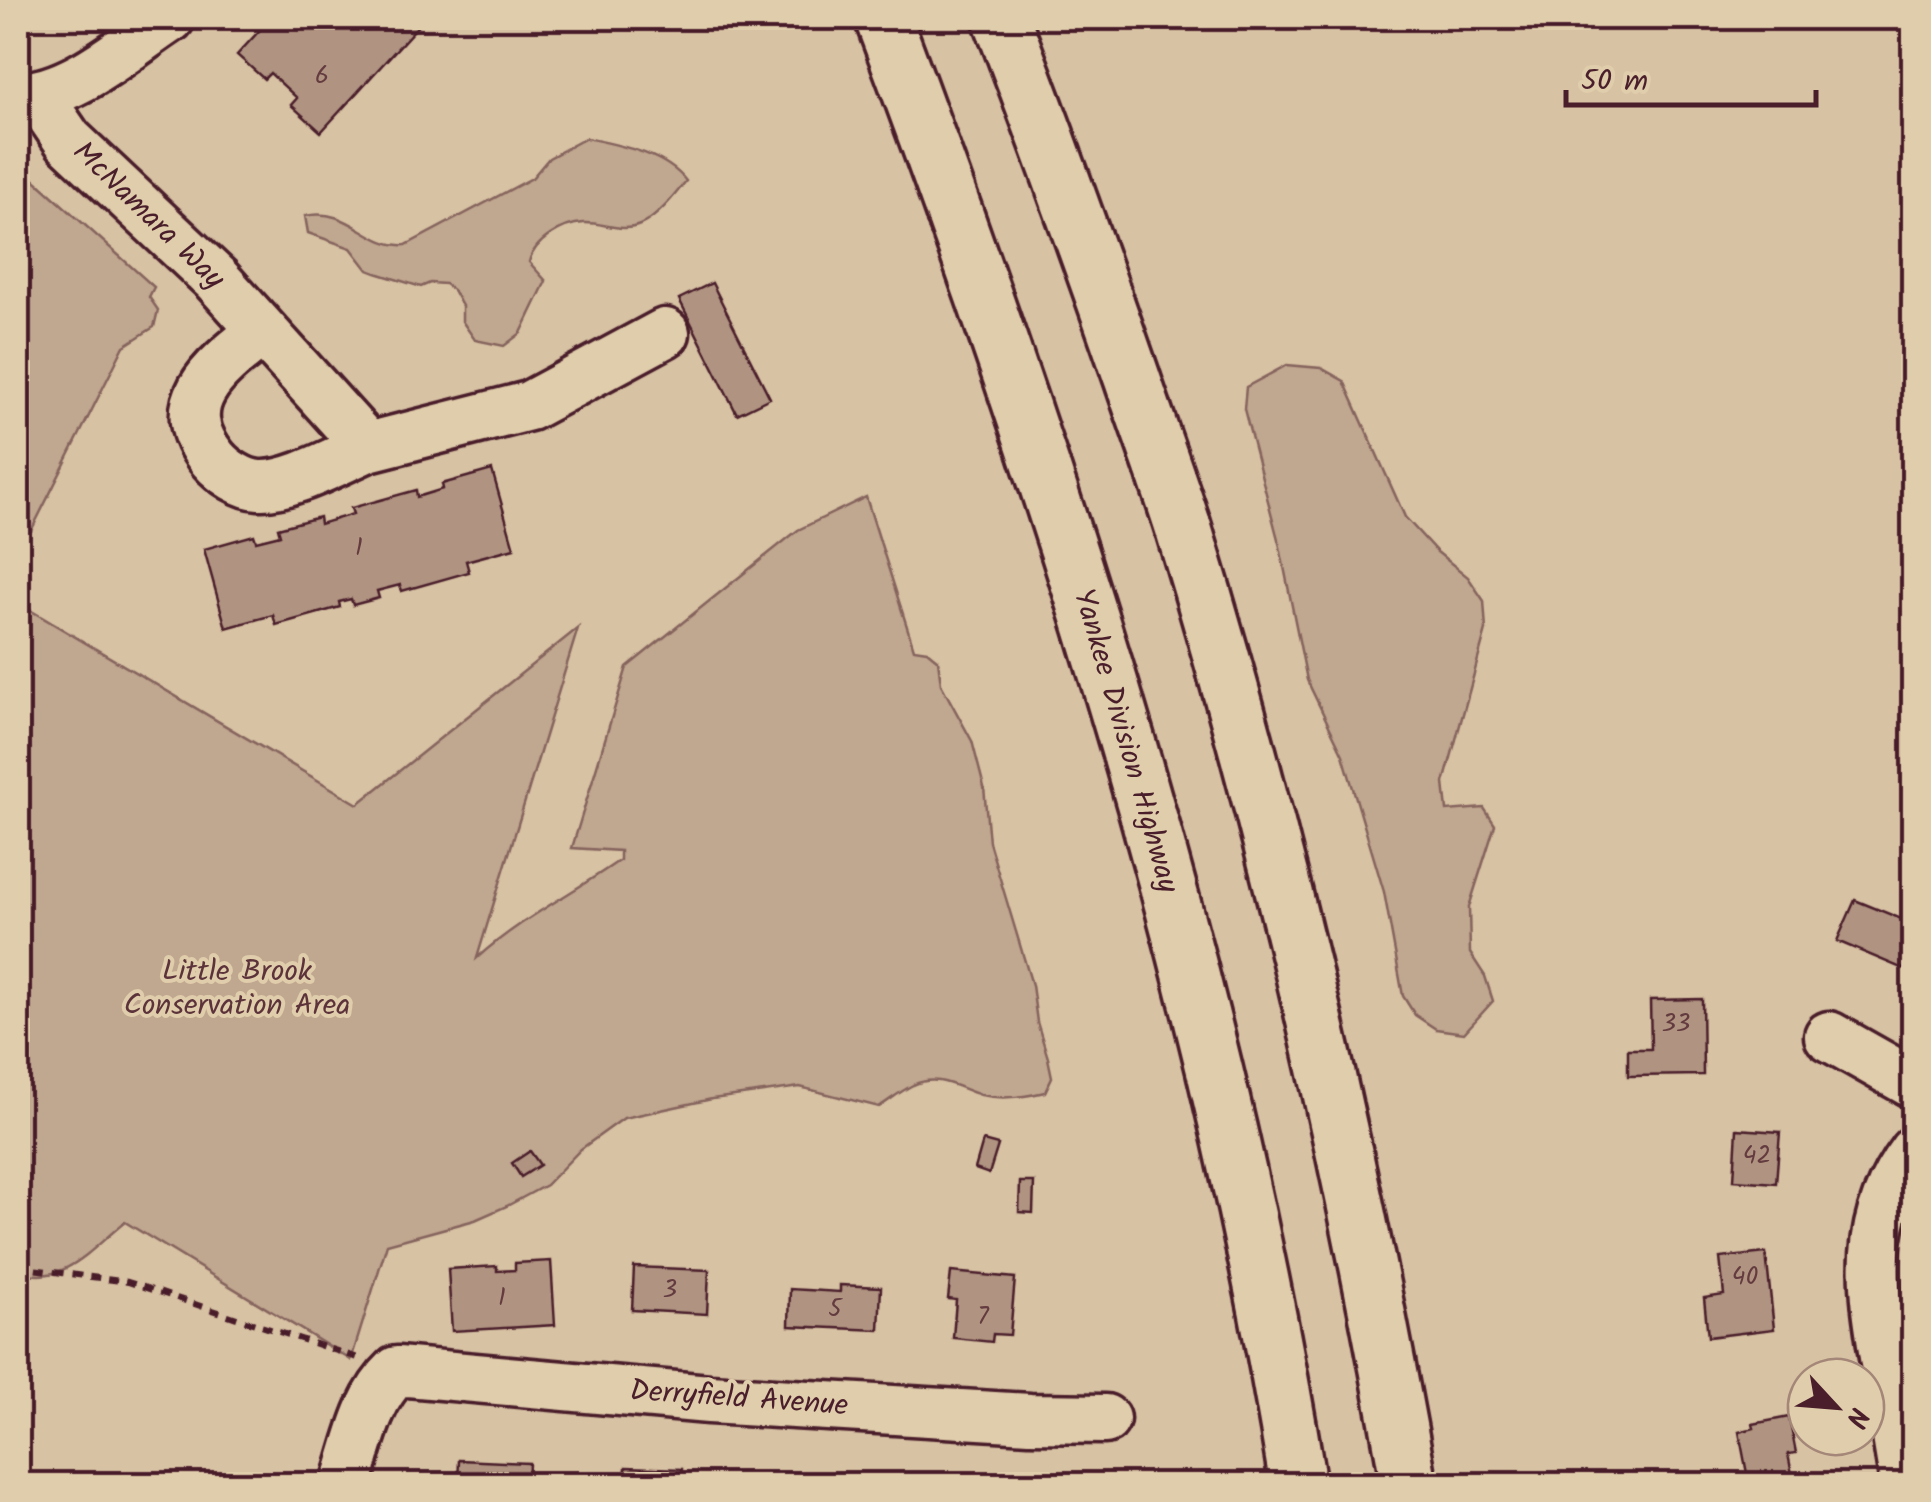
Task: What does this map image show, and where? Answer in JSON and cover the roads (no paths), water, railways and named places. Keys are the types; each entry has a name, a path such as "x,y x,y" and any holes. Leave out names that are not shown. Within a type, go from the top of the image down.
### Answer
{"highway":[{"path":"860,18 926,132"},
{"name":"Yankee Division Highway","path":"883,18 988,300 1065,532 1125,736 1183,949 1244,1206 1298,1484"},
{"path":"1004,24 1183,527 1236,712 1308,995 1354,1198 1410,1484"}],"street":[{"path":"28,96 67,84 170,18"},
{"name":"McNamara Way","path":"28,96 68,140 216,278 368,447"},
{"path":"264,332 213,371 198,396 195,425 202,446 218,465 236,478 256,485 278,484 368,447 529,406 665,333"},
{"path":"1829,1036 1914,1084"},
{"path":"1904,1484 1875,1302 1873,1260 1886,1199 1914,1151"},
{"name":"Derryfield Avenue","path":"346,1484 388,1380 1030,1418 1106,1419"}],"park label":[{"name":"Little Brook Conservation Area","path":"237,989"}]}
